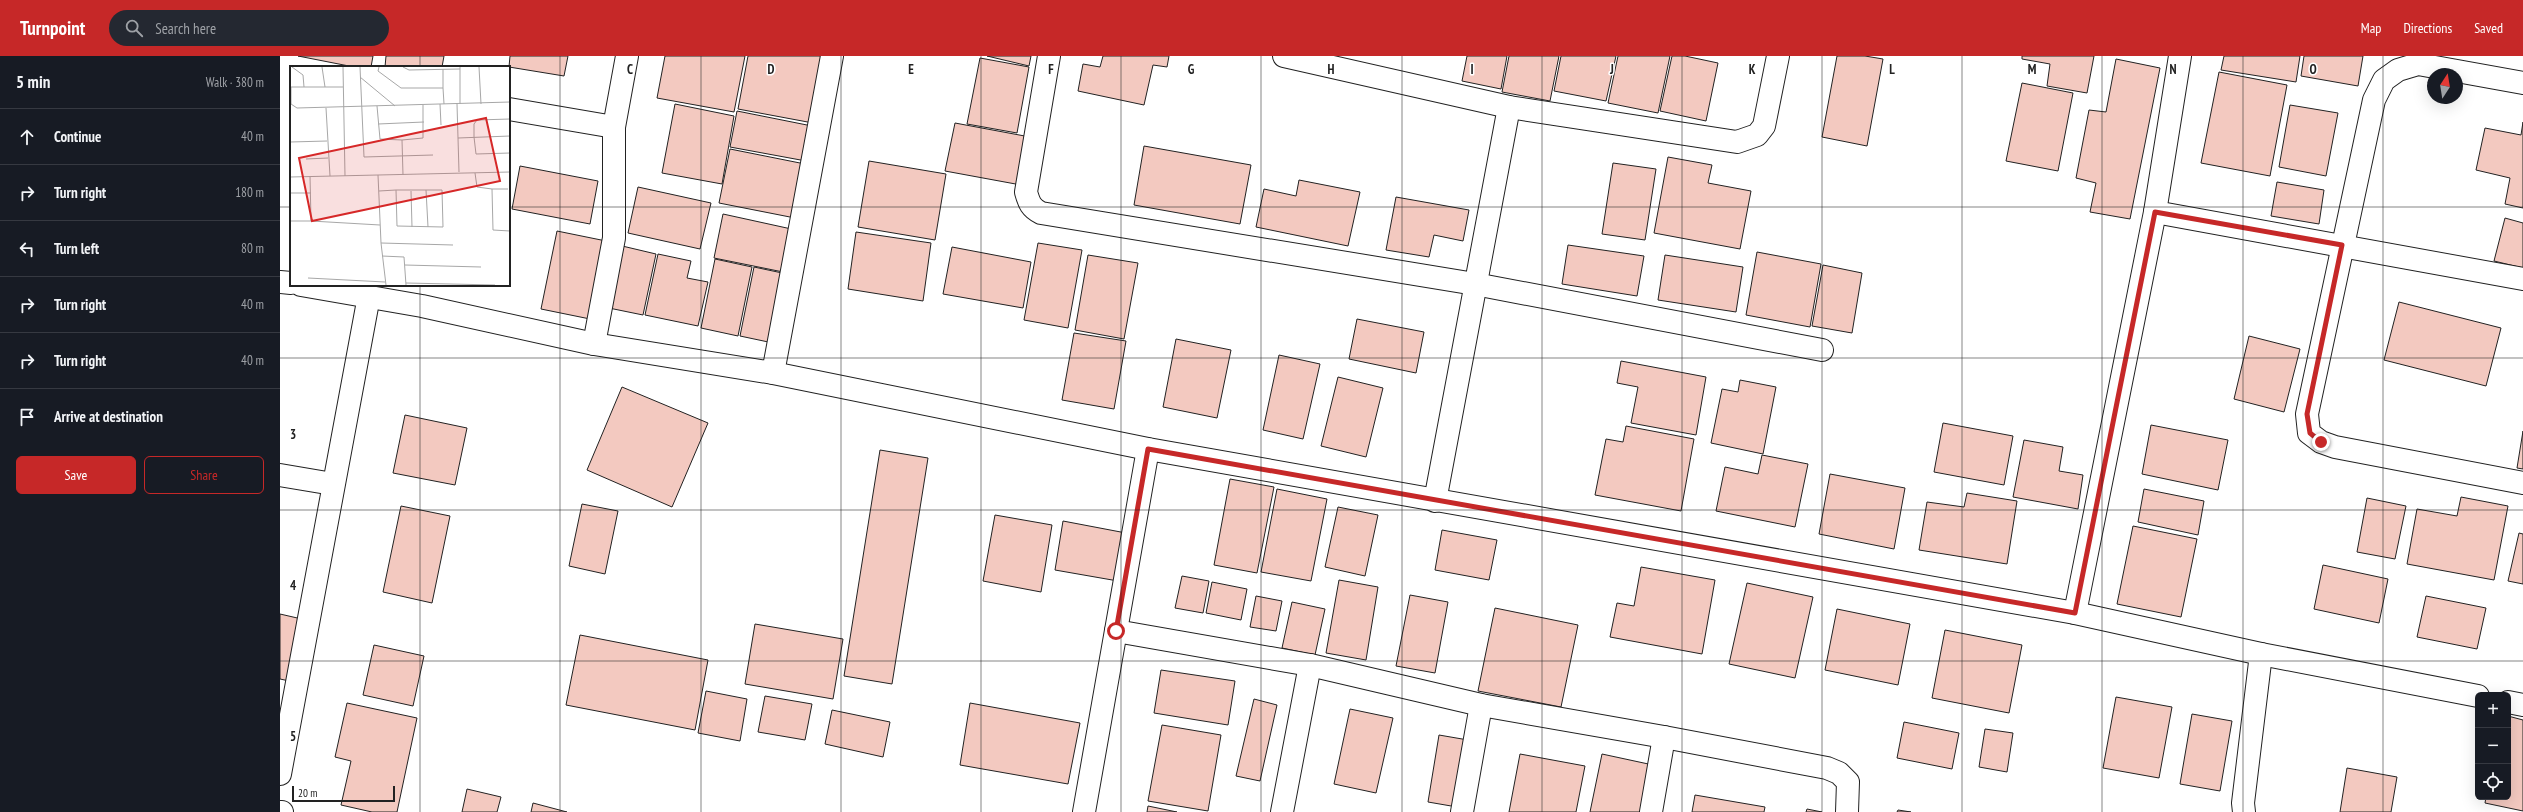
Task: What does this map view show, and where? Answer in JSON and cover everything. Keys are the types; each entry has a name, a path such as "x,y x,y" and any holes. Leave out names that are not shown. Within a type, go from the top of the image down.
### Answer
{"street":[{"path":"594,344 614,238 614,127 626,56"},
{"path":"773,373 832,56"},
{"path":"1049,56 1027,175 1026,192 1029,203 1034,209 1041,213 1475,284 1822,350"},
{"path":"1284,56 1509,107 1737,142 1748,140 1757,135 1764,126 1778,56"},
{"path":"2075,613 2155,212 2180,56"},
{"path":"2523,83 2418,64 2398,70 2384,80 2374,100 2307,414 2310,433 2321,442 2335,448 2523,483"},
{"path":"1435,501 1509,107"},
{"path":"510,109 614,127"},
{"path":"2155,212 2342,245 2523,280"},
{"path":"280,282 290,284"},
{"path":"307,286 369,296 594,344 773,373 1148,449 1435,501 2075,613 2261,654 2475,695"},
{"path":"280,774 369,296"},
{"path":"1084,812 1148,449"},
{"path":"280,475 333,484"},
{"path":"1116,631 1310,666 1481,705 1664,736 1827,768 1840,773 1848,782 1847,812"},
{"path":"2244,812 2243,802 2261,654"},
{"path":"1282,812 1310,666"},
{"path":"2511,703 2523,705"},
{"path":"1462,812 1481,705"},
{"path":"1651,812 1664,736"}],"building":[{"path":"298,56 373,56 371,66 349,66"},
{"path":"386,56 444,56 442,66 385,66"},
{"path":"510,56 568,56 564,76 509,66"},
{"path":"665,56 745,56 734,112 657,98"},
{"path":"748,56 826,56 813,123 738,109"},
{"path":"987,56 1031,56 1029,66"},
{"path":"1103,56 1169,56 1167,67 1153,65 1144,105 1078,91 1083,64 1100,67"},
{"path":"1467,56 1507,56 1501,89 1462,81"},
{"path":"1509,56 1559,56 1550,101 1502,92"},
{"path":"1561,56 1616,56 1606,101 1554,91"},
{"path":"1618,56 1670,56 1658,113 1608,103"},
{"path":"1672,56 1685,56 1718,63 1706,121 1660,111"},
{"path":"1837,56 1865,56 1883,59 1867,146 1822,137"},
{"path":"2022,56 2094,56 2087,93 2047,86 2050,64 2022,59"},
{"path":"2224,56 2300,56 2296,82 2221,70"},
{"path":"2304,56 2363,56 2358,86 2301,76"},
{"path":"980,58 1029,67 1017,133 967,124"},
{"path":"2116,59 2160,68 2130,219 2090,212 2096,183 2076,178 2089,110 2106,112"},
{"path":"2219,72 2287,85 2270,176 2201,163"},
{"path":"2022,83 2073,93 2058,171 2006,161"},
{"path":"675,104 734,116 722,184 662,173"},
{"path":"2290,105 2338,113 2326,176 2279,167"},
{"path":"737,111 812,126 806,161 730,147"},
{"path":"2523,122 2523,208 2505,204 2510,178 2476,170 2485,128 2521,135"},
{"path":"955,123 1030,137 1021,185 945,171"},
{"path":"1144,146 1251,165 1240,224 1134,205"},
{"path":"730,149 805,164 795,218 719,203"},
{"path":"1668,157 1712,165 1708,183 1751,191 1740,249 1654,233"},
{"path":"869,161 946,174 935,240 858,227"},
{"path":"1613,163 1656,169 1645,240 1602,234"},
{"path":"520,166 598,181 590,224 512,209"},
{"path":"1299,180 1360,192 1348,246 1256,227 1264,189 1296,196"},
{"path":"2277,182 2324,190 2319,224 2271,216"},
{"path":"638,187 711,203 700,249 628,233"},
{"path":"1396,197 1469,210 1463,241 1434,235 1429,257 1386,250"},
{"path":"723,214 796,230 788,273 714,258"},
{"path":"2505,218 2523,223 2523,268 2494,261"},
{"path":"557,231 611,242 595,320 541,309"},
{"path":"856,232 931,243 923,301 848,289"},
{"path":"1038,243 1082,250 1068,328 1024,320"},
{"path":"618,245 656,254 643,315 604,307"},
{"path":"1568,245 1644,256 1637,296 1562,284"},
{"path":"952,247 1031,262 1023,308 943,294"},
{"path":"1757,252 1821,264 1810,327 1746,315"},
{"path":"658,254 691,261 687,278 708,282 698,326 645,315"},
{"path":"1088,255 1138,263 1124,339 1075,330"},
{"path":"1665,255 1743,267 1736,312 1658,300"},
{"path":"715,259 752,267 738,336 701,328"},
{"path":"1823,265 1862,273 1852,333 1812,326"},
{"path":"754,267 787,274 773,343 740,336"},
{"path":"2399,302 2501,328 2486,386 2384,360"},
{"path":"1357,319 1424,332 1416,373 1349,359"},
{"path":"1074,333 1126,341 1114,409 1062,400"},
{"path":"2249,336 2300,349 2284,412 2234,399"},
{"path":"1176,339 1231,350 1217,418 1163,407"},
{"path":"1279,355 1320,364 1303,439 1263,430"},
{"path":"1621,361 1706,377 1696,435 1631,423 1638,387 1617,383"},
{"path":"1338,377 1383,388 1366,457 1321,446"},
{"path":"1740,380 1776,387 1763,454 1711,443 1722,389 1738,392"},
{"path":"622,387 708,423 672,507 587,470"},
{"path":"405,415 467,428 455,485 393,473"},
{"path":"1943,423 2013,436 2004,485 1934,472"},
{"path":"2151,425 2228,440 2218,490 2142,474"},
{"path":"1626,426 1694,439 1681,511 1595,495 1606,439 1623,442"},
{"path":"2523,431 2523,469 2517,468"},
{"path":"2024,440 2063,447 2059,471 2083,475 2078,509 2013,497"},
{"path":"880,450 928,458 892,684 844,676"},
{"path":"1762,455 1808,464 1795,527 1716,511 1725,467 1758,474"},
{"path":"1830,474 1905,488 1894,549 1819,534"},
{"path":"1230,479 1274,487 1257,573 1214,565"},
{"path":"1277,489 1327,499 1311,581 1261,572"},
{"path":"2144,489 2204,501 2198,535 2138,522"},
{"path":"1967,493 2017,501 2007,564 1919,550 1927,502 1964,507"},
{"path":"2461,497 2508,506 2494,580 2407,564 2417,509 2457,516"},
{"path":"2367,498 2406,506 2395,559 2357,552"},
{"path":"582,504 618,511 605,574 569,566"},
{"path":"401,506 450,516 432,603 383,592"},
{"path":"1338,507 1378,515 1365,576 1325,567"},
{"path":"995,515 1052,525 1041,592 983,581"},
{"path":"1063,521 1126,533 1118,581 1055,570"},
{"path":"2133,526 2197,539 2181,617 2117,604"},
{"path":"1442,530 1497,540 1489,580 1435,570"},
{"path":"2519,533 2523,534 2523,584 2508,581"},
{"path":"2323,565 2388,579 2379,623 2314,609"},
{"path":"1641,567 1715,580 1702,654 1610,637 1617,603 1634,606"},
{"path":"1182,576 1209,581 1203,613 1175,608"},
{"path":"1339,580 1378,587 1366,660 1326,653"},
{"path":"1212,582 1247,589 1241,620 1206,613"},
{"path":"1747,583 1813,597 1795,678 1729,664"},
{"path":"1410,595 1448,602 1435,673 1396,666"},
{"path":"1256,596 1282,601 1276,631 1250,627"},
{"path":"2426,596 2486,608 2477,649 2417,637"},
{"path":"1292,602 1325,609 1315,655 1282,648"},
{"path":"1495,608 1578,625 1561,707 1478,691"},
{"path":"1837,609 1910,624 1898,685 1825,670"},
{"path":"280,614 306,620 294,682 280,679"},
{"path":"755,624 843,639 833,699 745,684"},
{"path":"1945,630 2022,645 2009,713 1932,698"},
{"path":"580,635 708,660 695,730 566,705"},
{"path":"374,645 424,656 413,706 363,695"},
{"path":"1161,670 1235,681 1228,725 1154,713"},
{"path":"706,691 747,699 740,741 698,733"},
{"path":"765,696 812,704 805,740 758,732"},
{"path":"2116,697 2172,707 2159,778 2103,768"},
{"path":"1254,699 1277,705 1260,781 1236,776"},
{"path":"347,703 417,718 397,812 372,812 341,805 351,761 335,757"},
{"path":"970,703 1080,723 1068,784 960,765"},
{"path":"1350,709 1393,718 1376,793 1334,784"},
{"path":"832,710 890,722 883,757 825,744"},
{"path":"2192,714 2232,721 2220,791 2180,784"},
{"path":"2511,717 2523,720 2523,811 2485,803 2486,800 2511,800"},
{"path":"1904,722 1959,733 1952,769 1897,758"},
{"path":"1162,725 1221,735 1208,811 1148,801"},
{"path":"1985,729 2013,733 2007,772 1979,767"},
{"path":"1439,735 1468,740 1457,807 1428,802"},
{"path":"1520,754 1585,766 1576,812 1509,812"},
{"path":"1602,754 1653,765 1643,812 1590,812"},
{"path":"2347,768 2397,777 2391,812 2340,812"},
{"path":"467,789 501,797 497,812 462,812"},
{"path":"1695,795 1765,807 1764,812 1692,812"},
{"path":"533,803 567,812 531,812"},
{"path":"1148,806 1177,812 1147,812"},
{"path":"1807,809 1822,812 1806,812"},
{"path":"1898,810 1911,812 1897,812"}],"route":[{"path":"1116,631 1148,449 1435,501 2075,613 2155,212 2342,245 2307,414 2310,433 2321,442"}]}
